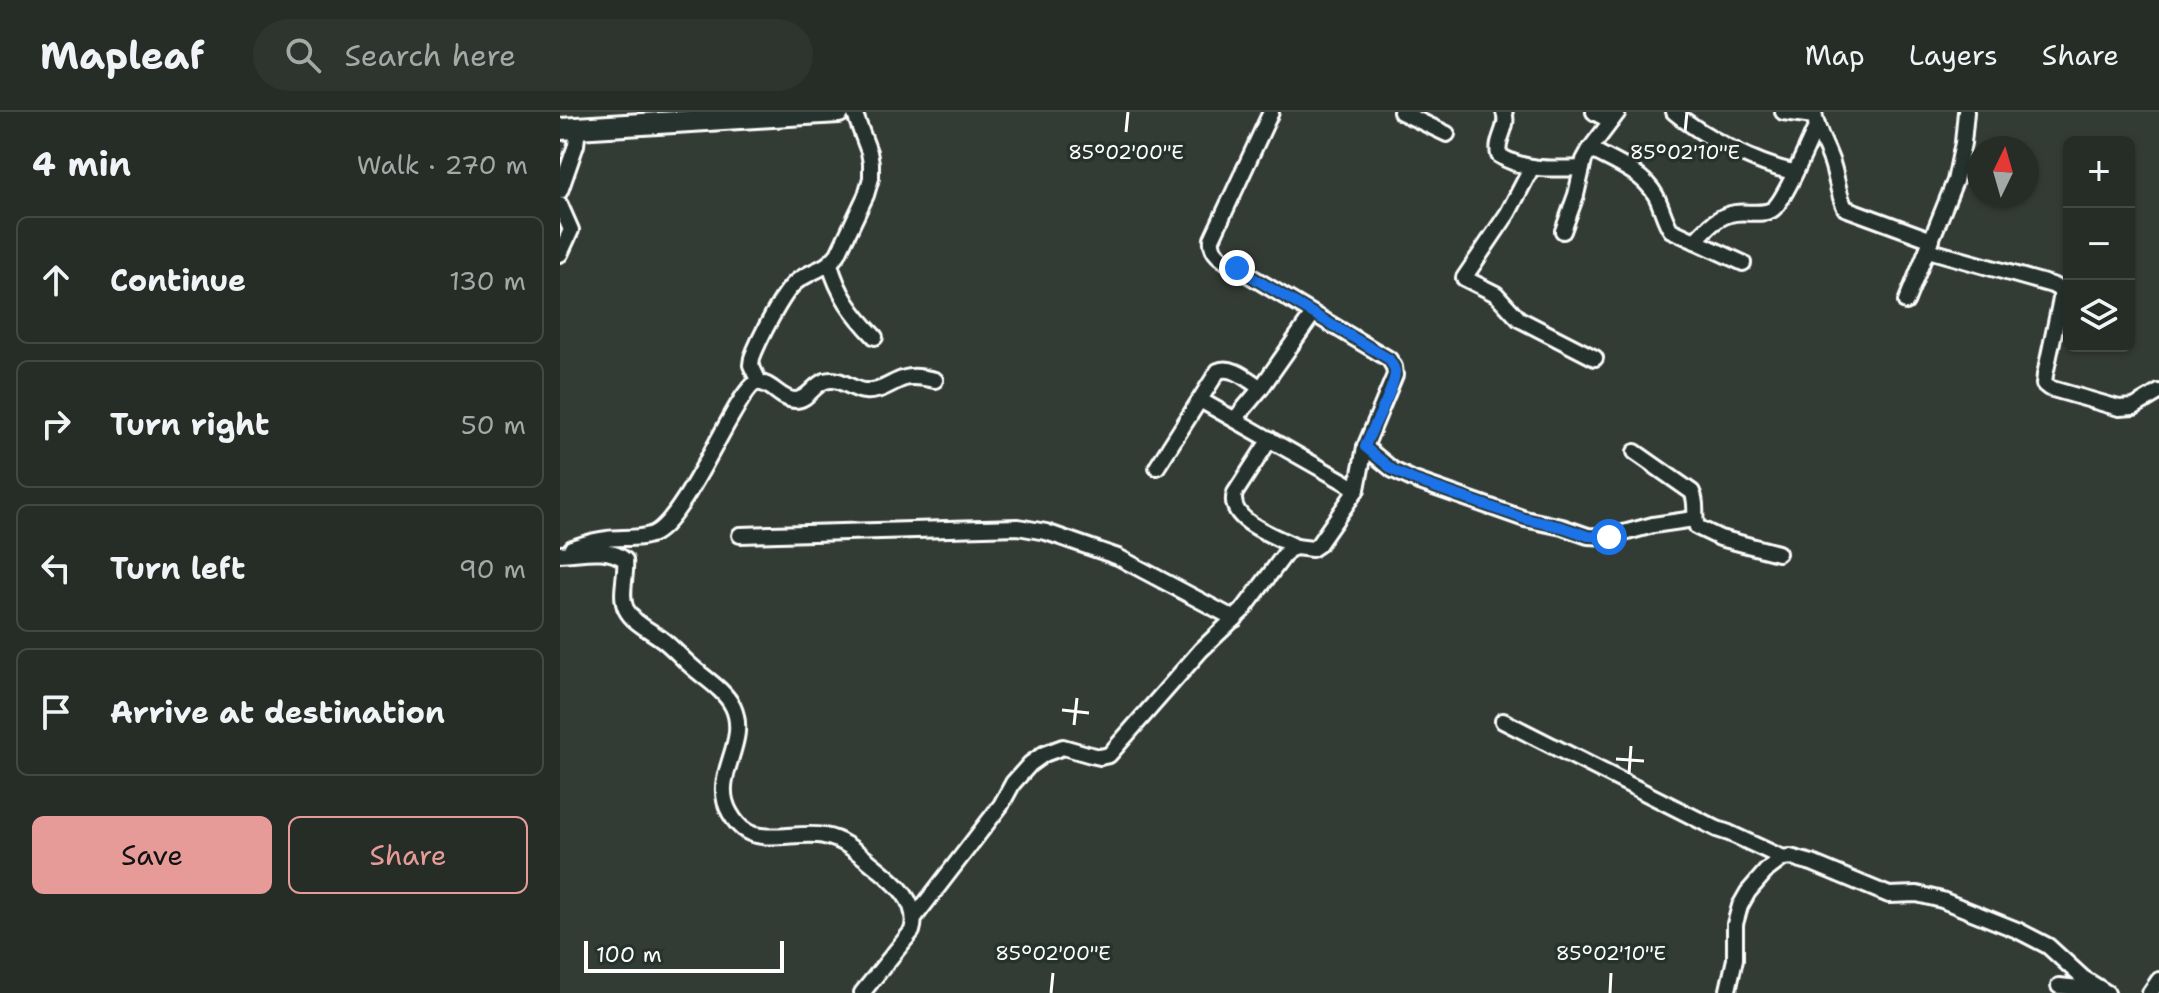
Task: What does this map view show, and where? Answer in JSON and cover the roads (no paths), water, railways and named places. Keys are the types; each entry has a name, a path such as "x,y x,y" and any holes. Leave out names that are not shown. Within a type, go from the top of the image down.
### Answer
{"street":[{"path":"560,191 576,145 569,129 839,112"},
{"path":"759,382 751,365 752,358 783,297 800,279 830,264 838,254 866,195 871,163 854,112"},
{"path":"1270,439 1235,493 1232,501 1234,508 1243,520 1296,547 1312,549 1357,489 1365,447 1395,375 1389,359 1237,268 1215,253 1211,246 1271,112"},
{"path":"1401,112 1447,134"},
{"path":"1504,112 1507,122 1498,143 1499,155 1504,159 1532,167 1582,168"},
{"path":"1563,231 1590,149 1615,116 1594,112"},
{"path":"1674,112 1697,129 1757,161 1795,172"},
{"path":"1783,112 1815,118"},
{"path":"1906,302 1959,169 1966,112"},
{"path":"1695,241 1723,216 1773,209 1795,172 1815,118"},
{"path":"1815,118 1845,208 1930,245 2061,290 2045,375 2044,384 2049,388 2128,409 2159,392"},
{"path":"1590,149 1635,174 1655,194 1671,230 1743,263"},
{"path":"1532,167 1508,213 1464,278 1496,294 1519,319 1595,358"},
{"path":"560,205 571,230 560,254"},
{"path":"830,264 845,302 875,337"},
{"path":"1235,419 1313,314"},
{"path":"1157,467 1218,371 1224,368 1233,370 1261,388"},
{"path":"560,553 596,540 646,536 658,531 696,481 740,400 752,385 759,382 766,384 783,397 798,401 827,380 836,380 867,392 877,391 908,377 935,380"},
{"path":"1200,400 1357,489"},
{"path":"1365,447 1393,470 1414,480 1525,519 1588,536 1609,537 1653,525 1694,519"},
{"path":"1635,452 1692,492 1696,499 1694,519 1697,527 1704,532 1778,553"},
{"path":"740,535 1018,527 1046,532 1118,557 1235,619"},
{"path":"914,918 1030,764 1044,754 1063,747 1091,755 1109,755 1201,650 1235,619 1288,550 1296,547"},
{"path":"560,553 608,552 625,560 623,600 633,619 663,640 725,694 732,706 738,731 737,744 725,775 724,798 733,820 742,829 751,834 826,836 841,841 893,880 908,899 914,918 912,931 862,993"},
{"path":"1503,721 1717,829 1783,858"},
{"path":"1728,990 1735,959 1736,916 1748,892 1767,870 1783,858 1790,857 1889,895 1910,894 1942,900 2017,930 2048,946 2083,978 2105,992"},
{"path":"2150,993 2159,980"},
{"path":"2059,986 2105,992"}]}
